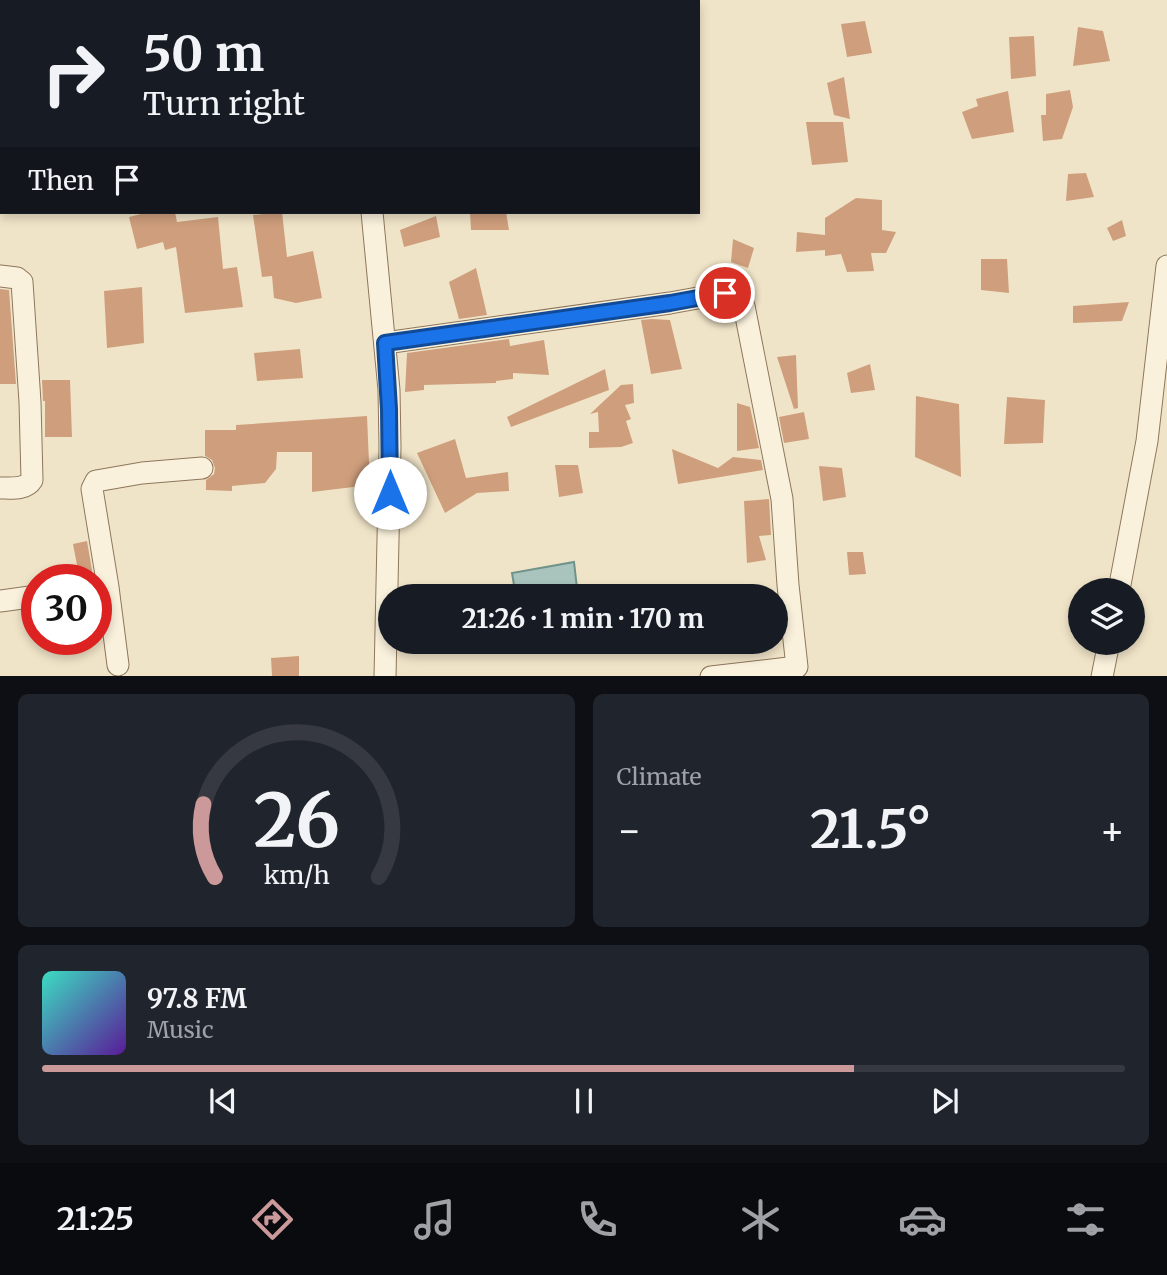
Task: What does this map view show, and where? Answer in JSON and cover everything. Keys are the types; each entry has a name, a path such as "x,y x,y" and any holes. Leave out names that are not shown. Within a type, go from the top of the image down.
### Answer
{"street":[{"path":"372,214 385,343 390,447 385,676"},
{"path":"1121,578 1147,441 1167,266"},
{"path":"0,276 18,278 22,282 32,480 29,485 23,487 0,488"},
{"path":"385,343 725,293 737,297 744,306 782,499 798,672 728,676"},
{"path":"100,564 92,489 96,481 142,473 202,468"},
{"path":"0,601 21,599"},
{"path":"112,636 118,665"},
{"path":"1102,676 1106,655"}],"water":[{"path":"574,562 577,584 514,584 512,573"}],"building":[{"path":"865,21 872,53 847,57 841,24"},
{"path":"1078,27 1103,31 1110,61 1073,66"},
{"path":"1034,36 1036,76 1011,79 1009,37"},
{"path":"844,77 850,119 834,115 827,83"},
{"path":"1070,90 1073,107 1062,139 1043,141 1041,115 1046,115 1046,94"},
{"path":"1008,91 1014,132 972,139 962,112 978,106 976,99"},
{"path":"806,122 843,122 848,162 812,165"},
{"path":"1086,173 1094,197 1066,201 1068,174"},
{"path":"856,198 882,200 882,230 896,232 886,253 871,253 874,271 847,272 841,254 825,256 825,250 796,252 797,232 825,235 825,218"},
{"path":"141,214 175,214 177,222 218,217 223,269 237,267 243,307 185,313 176,247 165,250 163,242 137,249 129,217"},
{"path":"282,214 287,257 313,251 322,298 296,303 274,298 272,276 262,277 253,215"},
{"path":"470,214 506,214 509,230 471,230"},
{"path":"436,216 440,237 404,247 400,230"},
{"path":"1122,220 1126,236 1113,241 1107,228"},
{"path":"733,239 754,248 748,268 731,262"},
{"path":"981,259 1007,259 1009,293 981,290"},
{"path":"476,268 487,315 459,319 449,282"},
{"path":"142,287 144,343 107,348 104,291"},
{"path":"0,289 9,290 16,384 0,384"},
{"path":"1129,302 1122,321 1073,323 1073,306"},
{"path":"641,320 670,320 682,369 651,374"},
{"path":"509,339 510,346 544,340 549,375 513,373 513,379 496,383 424,385 424,390 405,392 407,353"},
{"path":"300,349 303,378 257,381 254,353"},
{"path":"796,355 798,408 794,409 777,357"},
{"path":"870,364 875,390 851,393 847,373"},
{"path":"605,369 609,390 511,427 507,417"},
{"path":"42,380 70,380 72,437 45,437"},
{"path":"633,384 634,403 625,405 631,419 626,421 633,443 621,447 589,448 589,432 599,432 598,412 590,414 621,385"},
{"path":"916,396 959,404 961,477 915,457"},
{"path":"1007,397 1045,400 1043,443 1004,444"},
{"path":"737,403 750,407 759,448 737,451"},
{"path":"804,412 809,439 784,443 779,417"},
{"path":"367,416 370,485 312,492 312,452 277,452 276,469 265,483 232,486 232,491 206,490 206,480 214,474 215,468 212,460 205,456 205,430 236,430 236,425"},
{"path":"455,439 466,478 508,472 509,491 477,493 445,513 417,453"},
{"path":"672,449 718,468 733,457 761,460 763,470 678,484"},
{"path":"555,465 578,465 583,493 559,497"},
{"path":"819,466 842,468 846,497 823,501"},
{"path":"769,499 771,535 759,536 766,560 747,563 744,501"},
{"path":"87,541 91,564 77,564 73,544"},
{"path":"847,552 863,552 866,574 849,575"},
{"path":"299,656 299,676 272,676 271,658"}],"route":[{"path":"390,493 385,343 725,293"}]}
